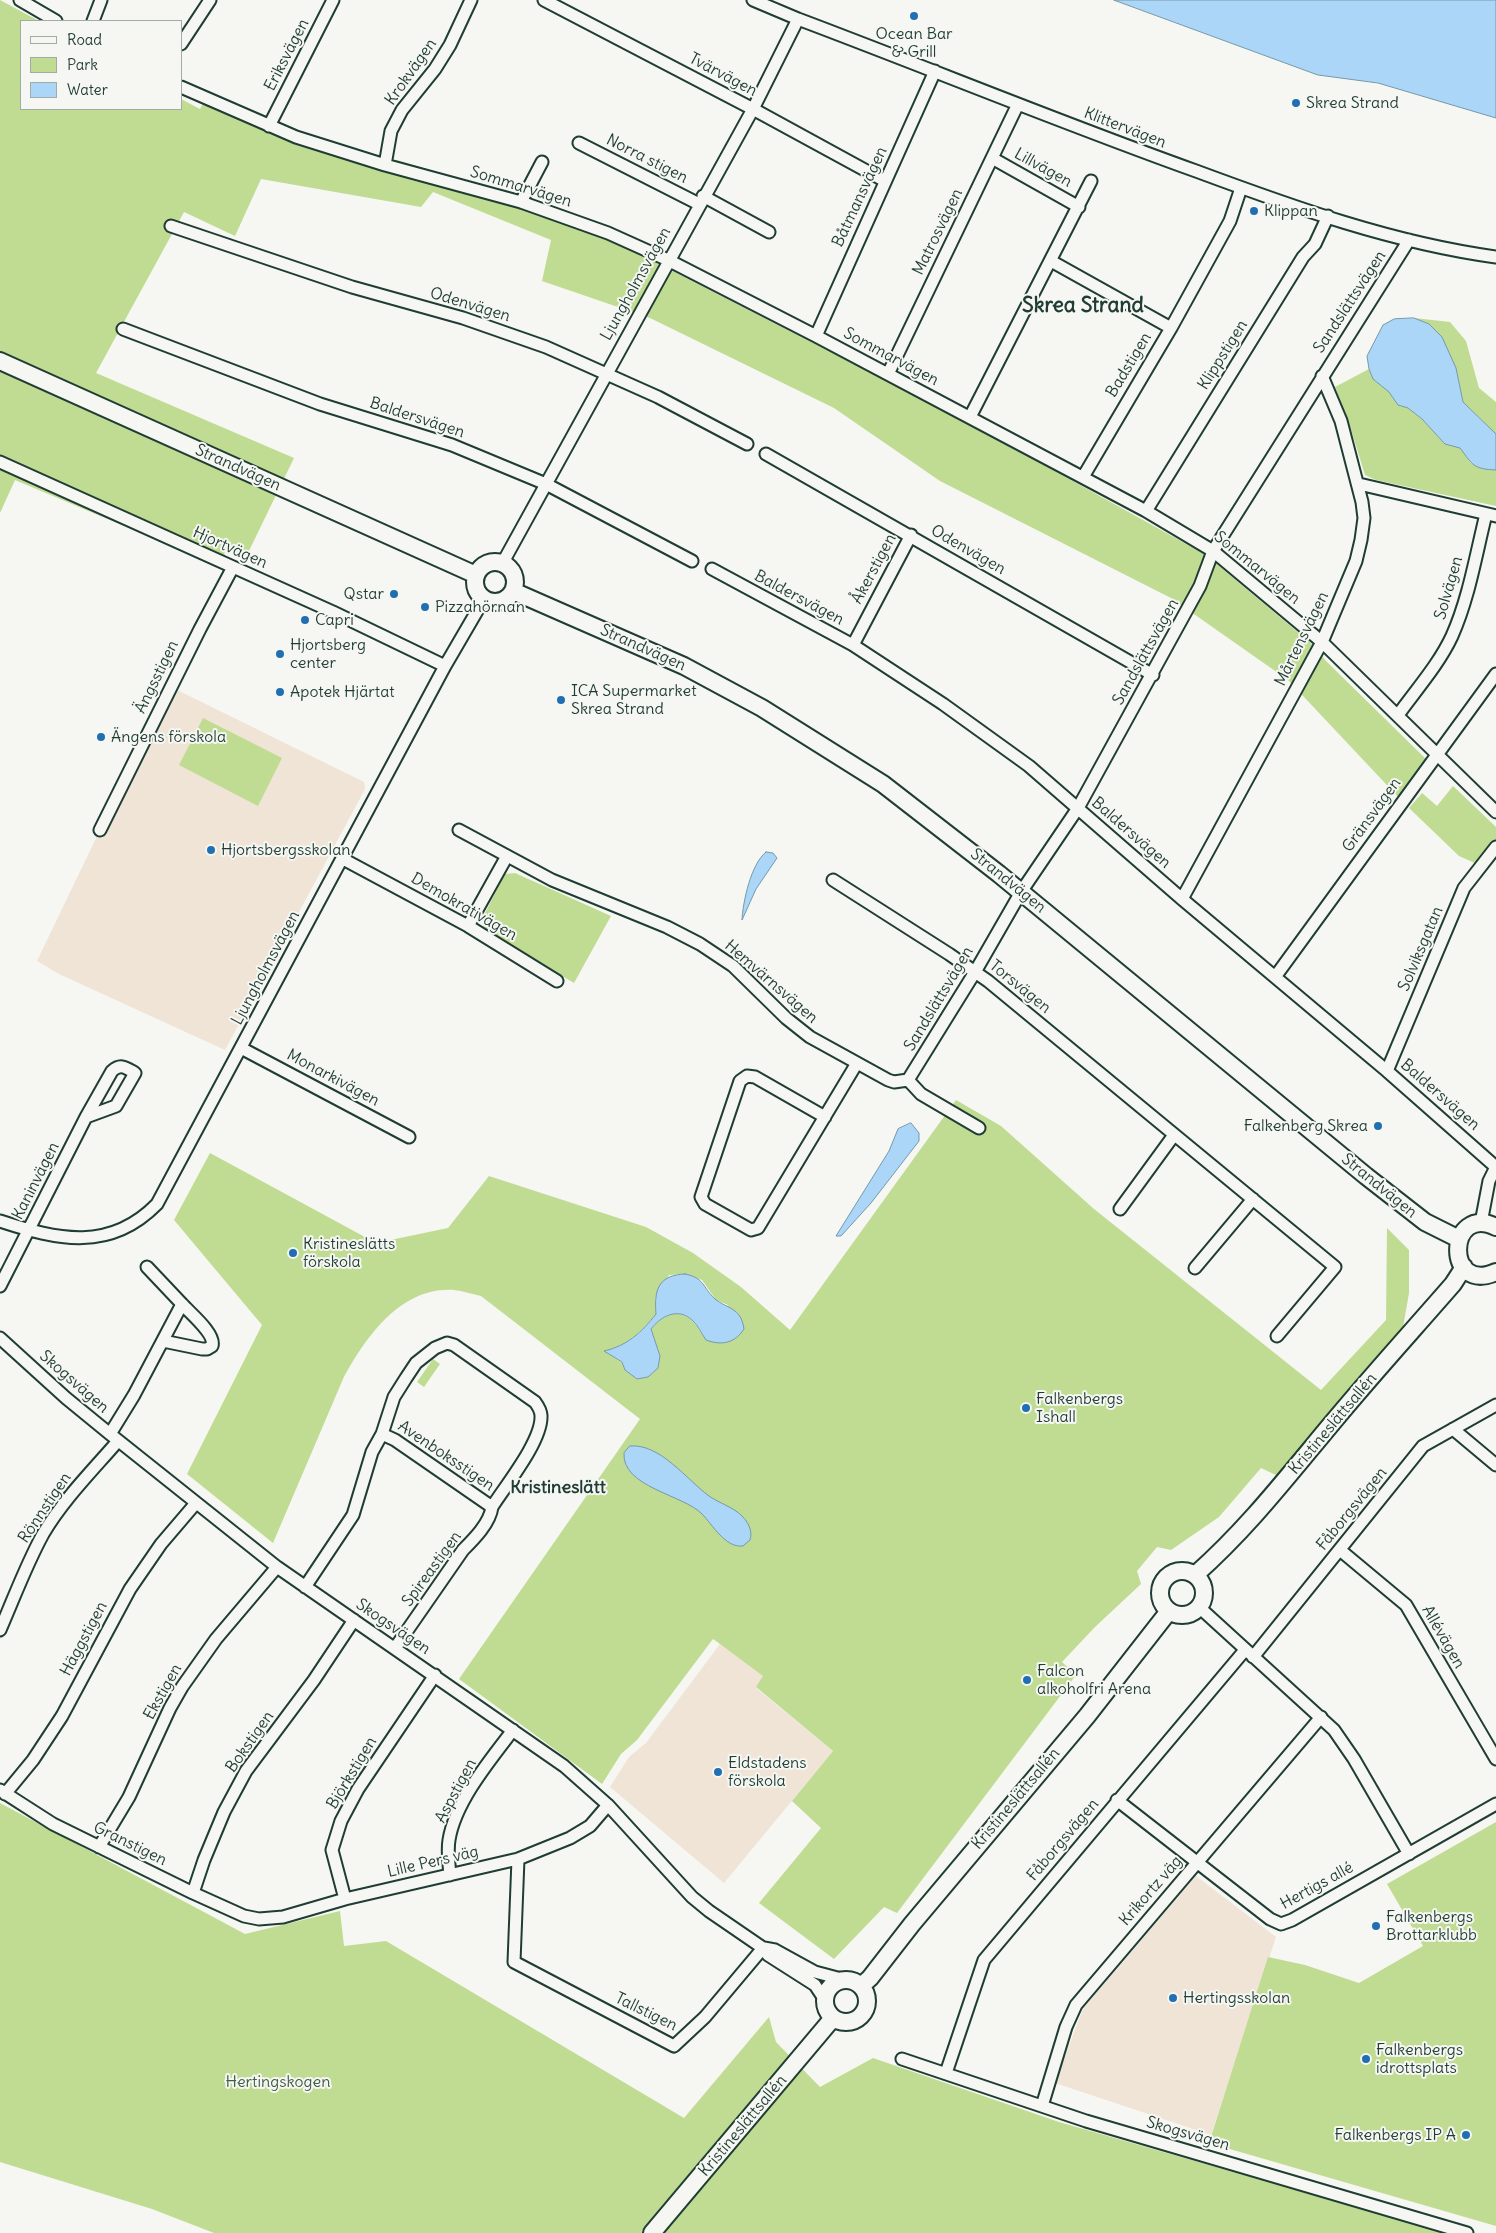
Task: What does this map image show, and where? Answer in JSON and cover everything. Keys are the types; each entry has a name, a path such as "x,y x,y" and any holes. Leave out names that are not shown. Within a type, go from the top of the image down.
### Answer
{"street":[{"path":"20,0 54,20"},
{"path":"93,20 101,0"},
{"path":"182,42 210,0"},
{"name":"Eriksvägen","path":"269,126 333,0"},
{"name":"Krokvägen","path":"385,165 391,131 402,110 435,69 450,45 471,0"},
{"name":"Tvärvägen","path":"544,0 886,181"},
{"name":"Klittervägen","path":"753,0 1110,140 1241,188 1409,240 1450,250 1496,257"},
{"name":"Ljungholmsvägen","path":"502,564 606,372 753,109 798,19"},
{"name":"Båtmansvägen","path":"816,336 935,71"},
{"name":"Sommarvägen","path":"182,87 296,137 385,165 521,202 608,233 668,260 816,336 1146,511 1213,551 1322,642 1496,812"},
{"name":"Matrosvägen","path":"888,374 1018,104"},
{"name":"Norra stigen","path":"579,143 769,232"},
{"name":"Lillvägen","path":"992,158 1079,207"},
{"path":"521,202 542,162"},
{"path":"970,417 1091,181"},
{"name":"Badstigen","path":"1083,477 1171,328 1230,221 1241,188"},
{"name":"Klippstigen","path":"1146,511 1304,256 1315,244 1328,216"},
{"name":"Odenvägen","path":"171,226 352,287 463,318 546,347 606,372 658,397 747,444"},
{"name":"Sandslättsvägen","path":"908,1080 976,972 1021,892 1078,808 1200,586 1213,551 1409,240"},
{"path":"1051,261 1171,328"},
{"name":"Baldersvägen","path":"122,329 320,404 452,444 546,484 692,561"},
{"name":"Strandvägen","path":"0,361 476,575"},
{"name":"Mårtensvägen","path":"1182,899 1322,642 1356,560 1364,518 1359,484 1341,421 1322,376"},
{"name":"Odenvägen","path":"766,454 1152,675"},
{"name":"Hjortvägen","path":"0,462 233,567 445,666"},
{"path":"1359,484 1491,515"},
{"name":"Solvägen","path":"1398,715 1435,664 1451,638 1460,616 1491,515"},
{"name":"Åkerstigen","path":"853,645 910,535"},
{"path":"487,564 502,564 514,575 513,591 506,599 500,602 489,602 476,591 476,575 487,564"},
{"name":"Ängsstigen","path":"100,830 233,567"},
{"name":"Baldersvägen","path":"712,570 853,645 943,704 1029,766 1182,899 1387,1071 1496,1167"},
{"name":"Strandvägen","path":"513,591 644,646 762,708 890,789 1021,892 1366,1176 1425,1222 1459,1239"},
{"name":"Ljungholmsvägen","path":"0,1220 29,1230 68,1238 104,1236 130,1227 157,1204 445,666 484,599"},
{"name":"Gränsvägen","path":"1275,977 1496,674"},
{"name":"Hemvärnsvägen","path":"458,830 552,880 667,927 700,944 733,966 797,1028 810,1037 888,1080 908,1080"},
{"name":"Solviksgatan","path":"1387,1071 1464,888 1496,847"},
{"path":"468,926 507,856"},
{"name":"Demokrativägen","path":"343,859 468,926 557,981"},
{"name":"Torsvägen","path":"833,880 976,972 1335,1267 1277,1336"},
{"name":"Monarkivägen","path":"241,1048 409,1137"},
{"path":"825,1118 755,1077 747,1076 740,1081 701,1197 705,1204 751,1230 758,1228 825,1118 857,1063"},
{"name":"Kaninvägen","path":"0,1286 86,1117 112,1071 117,1067 123,1066 134,1073 116,1106 86,1117"},
{"path":"908,1080 921,1094 979,1128"},
{"path":"1120,1208 1174,1134"},
{"path":"1496,1167 1489,1181 1488,1225 1466,1229 1459,1239 1458,1256 1464,1267 1479,1275 1496,1272"},
{"path":"1195,1268 1253,1199"},
{"path":"146,1267 209,1333 213,1340 212,1346 202,1349 164,1341"},
{"name":"Kristineslättsallén","path":"1195,1575 1228,1545 1265,1505 1333,1422 1453,1284 1464,1267"},
{"name":"Rönnstigen","path":"0,1630 28,1562 44,1533 114,1438 182,1304"},
{"name":"Skogsvägen","path":"0,1338 114,1438 277,1567 564,1766 608,1805 692,1897 763,1948 768,1955 815,1985 825,2000"},
{"name":"Spireastigen","path":"382,1434 394,1397 412,1369 439,1346 447,1343 454,1345 529,1397 540,1410 540,1423 534,1441 492,1507 491,1514 473,1541 463,1550 395,1648"},
{"name":"Fåborgsvägen","path":"946,2073 984,1960 1117,1800 1340,1550 1423,1446 1496,1405"},
{"path":"1453,1429 1496,1465"},
{"path":"305,1587 353,1515 372,1452 382,1434"},
{"name":"Avenboksstigen","path":"382,1434 395,1440 492,1507"},
{"name":"Häggstigen","path":"3,1792 42,1748 62,1716 130,1589 161,1544 196,1503"},
{"name":"Allévägen","path":"1340,1550 1406,1605 1496,1759"},
{"name":"Ekstigen","path":"99,1847 130,1797 182,1687 216,1638 277,1567"},
{"path":"1180,1571 1195,1575 1202,1582 1204,1592 1199,1607 1185,1615 1169,1611 1160,1596 1164,1580 1171,1574 1180,1571"},
{"path":"1199,1607 1334,1730 1354,1759 1409,1854"},
{"name":"Kristineslättsallén","path":"853,1983 870,1978 912,1924 1087,1716 1169,1611"},
{"name":"Bokstigen","path":"193,1893 204,1860 224,1812 246,1771 314,1680 354,1620"},
{"name":"Björkstigen","path":"345,1899 332,1850 341,1822 358,1789 435,1675"},
{"name":"Krikortz väg","path":"1042,2106 1066,2027 1076,2005 1321,1717"},
{"name":"Aspstigen","path":"450,1875 448,1852 453,1826 477,1781 513,1730"},
{"name":"Granstigen","path":"3,1792 45,1820 193,1893 250,1918"},
{"name":"Hertigs allé","path":"1117,1800 1270,1919 1281,1924 1292,1920 1496,1804"},
{"name":"Lille Pers väg","path":"250,1918 283,1917 345,1899 518,1859 570,1838 590,1826 608,1805"},
{"name":"Tallstigen","path":"518,1859 514,1962 674,2046 705,2017 763,1948"},
{"name":"Skogsvägen","path":"763,1948 775,1950 815,1972 853,1983"},
{"path":"853,1983 868,2000 862,2016 848,2023 832,2018 826,2008 825,2000 831,1986 853,1983"},
{"name":"Kristineslättsallén","path":"652,2233 832,2018"},
{"name":"Skogsvägen","path":"902,2059 1150,2141 1468,2233"}],"shaded area":[{"name":"Hjortsbergsskolan","path":"165,684 364,782 365,789 225,1050 59,974 37,961 100,830"},
{"name":"Eldstadens förskola","path":"720,1644 764,1676 756,1688 833,1751 724,1883 610,1787 629,1757 646,1743"},
{"name":"Hertingsskolan","path":"1196,1876 1276,1937 1211,2135 1055,2083 1083,2009"}],"green space":[{"path":"0,0 37,20 20,20 20,110 182,110 182,100 200,109 208,94 291,128 381,161 397,160 562,211 651,260 963,420 1206,555 1313,645 1326,661 1428,761 1400,799 1288,680 1171,598 940,481 834,408 650,318 542,281 551,240 433,192 421,207 261,179 235,236 184,212 96,373 294,458 247,555 224,547 226,569 15,480 0,513"},
{"path":"1414,318 1450,322 1466,341 1479,388 1496,402 1496,434 1463,402 1456,368 1429,324"},
{"path":"1369,369 1373,379 1389,392 1398,405 1408,408 1422,419 1445,444 1460,447 1471,463 1496,470 1496,506 1376,480 1365,475 1348,420 1335,387"},
{"path":"203,718 282,758 258,806 179,765"},
{"path":"1453,786 1496,827 1496,841 1477,864 1459,856 1409,808 1422,793 1437,806"},
{"path":"515,873 611,916 574,983 488,932 483,926 483,917 505,874"},
{"path":"956,1100 1001,1126 1094,1209 1321,1390 1386,1320 1387,1228 1409,1250 1409,1293 1401,1339 1278,1476 1261,1468 1219,1517 1171,1550 1157,1547 1137,1571 1141,1584 1095,1627 1062,1662 1076,1675 897,1913 884,1907 834,1959 759,1903 821,1828 792,1801 833,1751 756,1687 763,1676 713,1639 637,1740 621,1754 602,1784 459,1679 640,1419 481,1296 454,1290 435,1291 417,1296 387,1318 362,1347 352,1363 343,1379 273,1543 187,1474 262,1325 174,1220 210,1153 376,1243 448,1228 489,1176 646,1227 693,1253 741,1287 790,1330","holes":["685,1274 702,1280 716,1300 728,1305 701,1333 696,1325 684,1315 671,1314 657,1322 651,1329 660,1356 658,1368 648,1377 637,1379 625,1370 622,1363 605,1351 613,1349 634,1337 656,1314 655,1298 669,1275"]},
{"path":"433,1359 440,1364 424,1387 417,1382"},
{"name":"Hertingskogen","path":"0,1803 245,1934 340,1911 344,1946 386,1941 684,2118 769,2017 776,2042 820,2087 873,2058 1059,2122 1445,2233 214,2233 152,2209 0,2162"},
{"name":"Falkenbergs idrottsplats","path":"1496,1822 1496,2226 1209,2143 1268,1957 1305,1965 1359,1983 1423,1946 1387,1884"}],"water":[{"path":"1114,0 1496,0 1496,118 1378,83 1318,75"},
{"path":"1414,318 1429,324 1442,337 1456,368 1463,402 1496,434 1496,470 1482,469 1474,465 1460,448 1445,444 1422,419 1408,408 1398,405 1389,392 1373,379 1367,356 1383,325 1394,319"},
{"path":"766,852 773,853 777,858 756,889 742,920 746,893 752,874"},
{"path":"911,1123 919,1133 919,1141 871,1203 841,1236 836,1236 889,1151 898,1129"},
{"path":"685,1274 696,1278 715,1299 737,1312 744,1329 732,1340 717,1343 706,1340 696,1324 687,1316 676,1314 665,1317 651,1329 660,1356 658,1368 648,1377 637,1379 625,1370 622,1362 604,1351 627,1342 645,1327 656,1314 657,1291 663,1281 669,1277"},
{"path":"630,1446 652,1450 662,1456 709,1496 738,1513 744,1518 749,1527 751,1533 750,1540 743,1546 737,1546 725,1540 702,1514 693,1507 655,1489 632,1474 626,1465 624,1453"}],"place":[{"name":"Ocean Bar & Grill","path":"914,16"},
{"name":"Skrea Strand","path":"1296,103"},
{"name":"Klippan","path":"1254,211"},
{"name":"Qstar","path":"394,594"},
{"name":"Pizzahörnan","path":"425,607"},
{"name":"Capri","path":"305,620"},
{"name":"Hjortsberg center","path":"280,654"},
{"name":"Apotek Hjärtat","path":"280,692"},
{"name":"ICA Supermarket Skrea Strand","path":"561,700"},
{"name":"Ängens förskola","path":"101,737"},
{"name":"Hjortsbergsskolan","path":"211,850"},
{"name":"Falkenberg Skrea","path":"1378,1126"},
{"name":"Kristineslätts förskola","path":"293,1253"},
{"name":"Falkenbergs Ishall","path":"1026,1408"},
{"name":"Falcon alkoholfri Arena","path":"1027,1680"},
{"name":"Eldstadens förskola","path":"718,1772"},
{"name":"Falkenbergs Brottarklubb","path":"1376,1926"},
{"name":"Hertingsskolan","path":"1173,1998"},
{"name":"Falkenbergs idrottsplats","path":"1366,2059"},
{"name":"Falkenbergs IP A","path":"1466,2135"}],"district":[{"name":"Skrea Strand","path":"1083,306"},
{"name":"Kristineslätt","path":"558,1488"}]}
